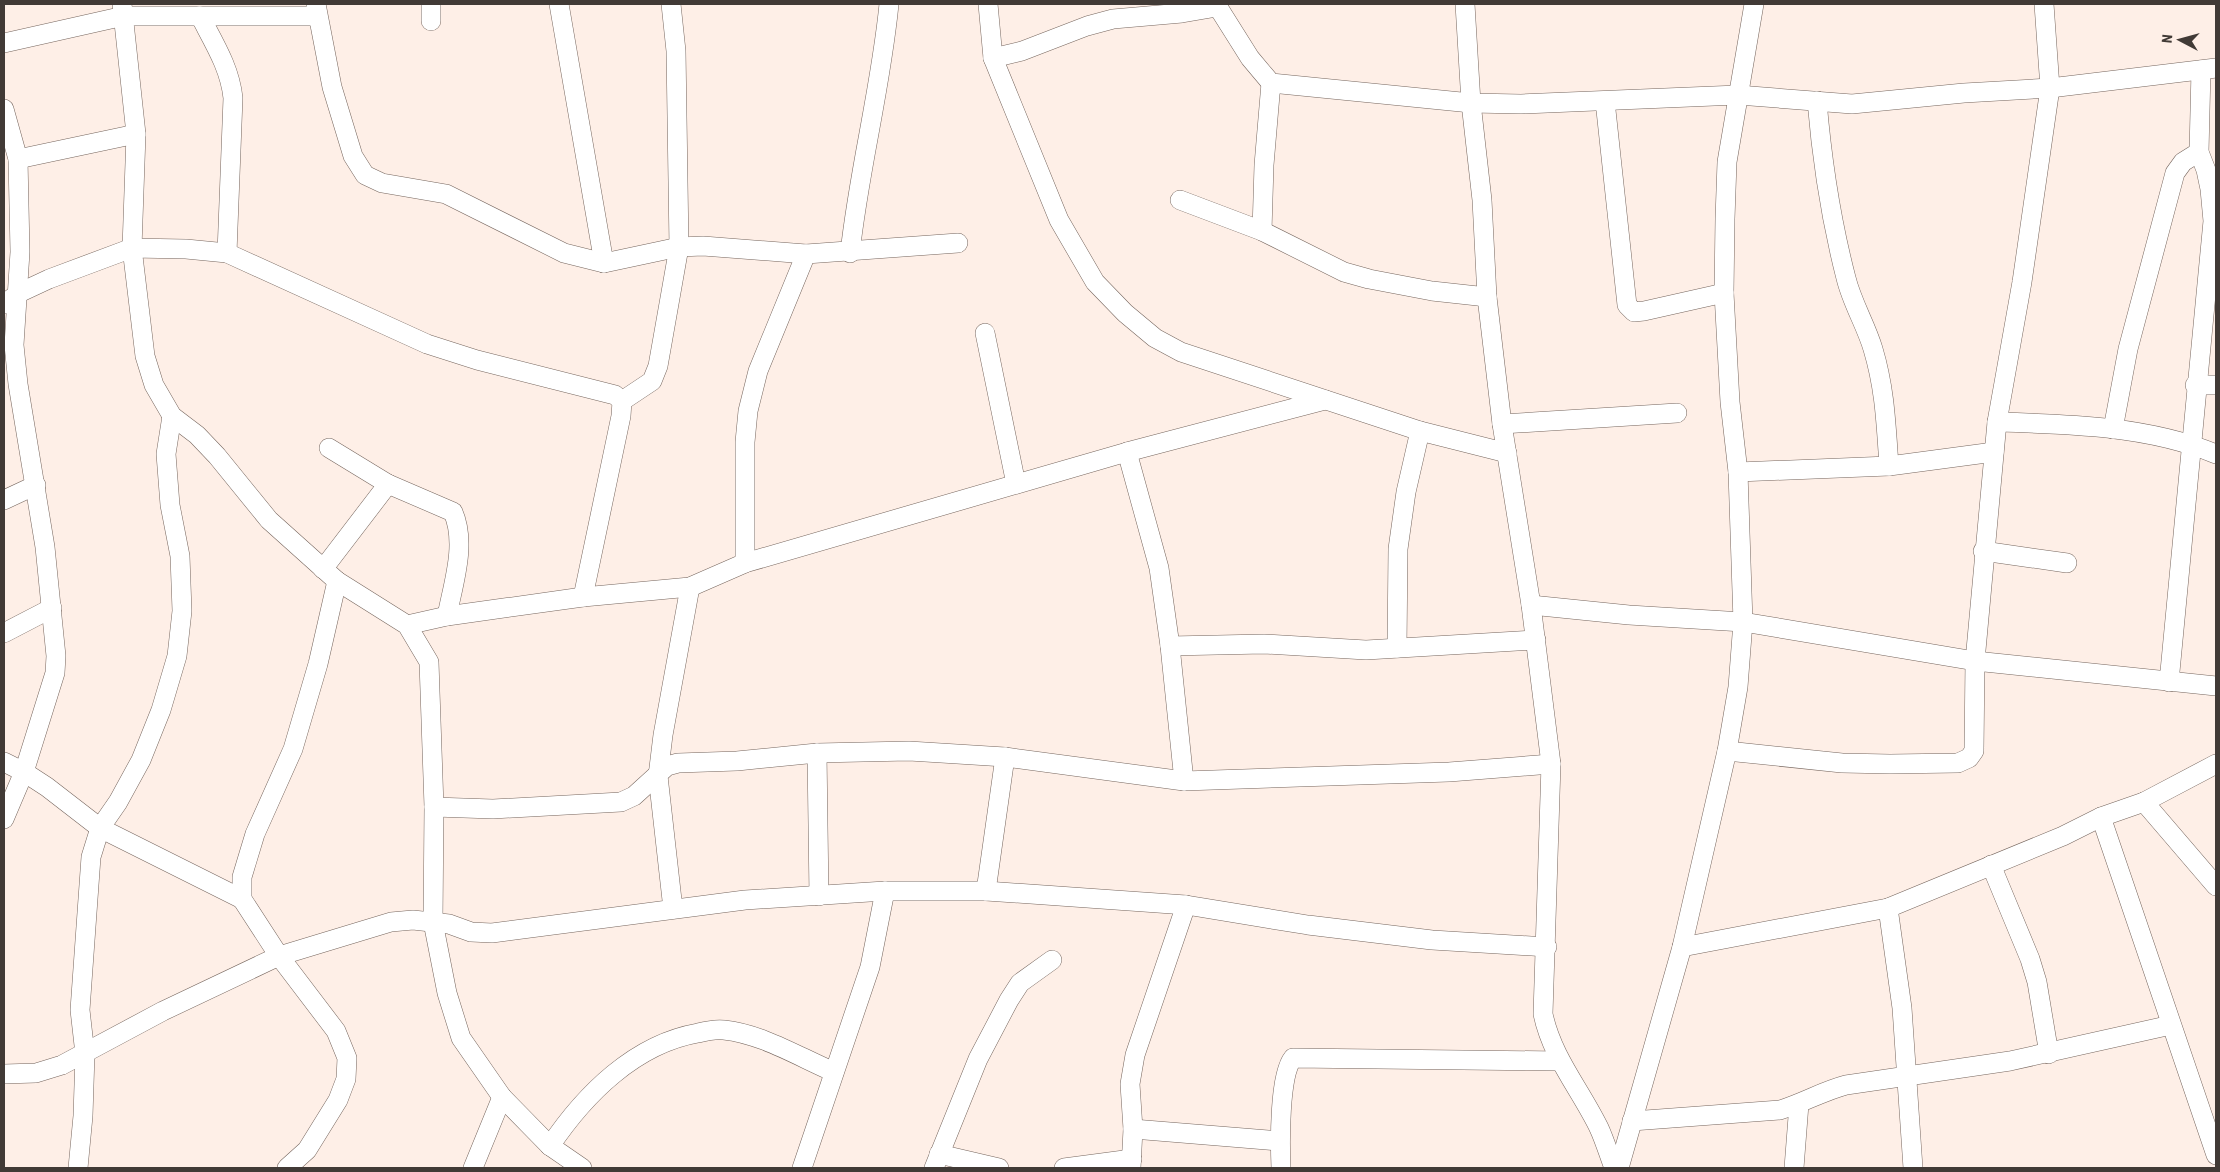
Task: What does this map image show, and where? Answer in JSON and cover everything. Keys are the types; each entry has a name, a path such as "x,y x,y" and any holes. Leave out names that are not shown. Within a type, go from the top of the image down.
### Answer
{"street":[{"path":"559,4 604,262"},
{"path":"583,598 622,401 652,381 658,366 679,247 676,51 671,4"},
{"path":"850,253 856,199 869,144 883,60 889,4"},
{"path":"988,4 993,58 1059,220 1095,282 1125,313 1155,338 1180,352 1420,432 1507,453"},
{"path":"1465,4 1472,103 1482,200 1487,297 1502,424 1531,605 1551,764 1544,1014 1548,1036 1559,1061 1600,1129 1614,1168"},
{"path":"1619,1168 1682,947 1728,751 1738,687 1743,622 1738,472 1730,402 1724,293 1727,162 1754,4"},
{"path":"1728,751 1842,763 1958,763 1969,758 1974,751 1974,662 1983,551 1997,422 2022,282 2050,88 2044,4"},
{"path":"993,58 1022,51 1087,26 1113,19 1182,13 1217,6 1250,58 1271,83 1472,103 1521,104 1738,95 1852,104 1880,103 1964,93 2050,88 2209,69 2199,152 2206,170 2210,189 2213,221 2195,385 2169,682"},
{"path":"4,43 123,10 200,16 316,10 337,104 353,156 365,175 382,183 446,194 564,253 604,262 679,247 703,246 806,254 850,253 958,243"},
{"path":"123,10 136,134 132,248 145,356 154,386 172,416 197,435 218,456 269,520 337,582 386,614 407,625 429,662 434,807 433,922 447,993 461,1038 502,1097 550,1146 582,1168"},
{"path":"200,16 227,68 232,83 227,253"},
{"path":"1262,231 1264,165 1271,83"},
{"path":"1605,101 1627,305 1634,312 1644,311 1724,293"},
{"path":"1816,101 1822,164 1846,278 1854,305 1872,346 1883,385 1889,466"},
{"path":"4,109 18,159 20,206 19,293 14,345 18,384 36,485 52,608 56,656 54,673 24,772 4,818"},
{"path":"18,159 136,134"},
{"path":"2114,429 2128,349 2175,172 2183,162 2199,152"},
{"path":"1180,200 1262,231 1344,272 1369,280 1432,291 1487,297"},
{"path":"4,304 19,293 48,279 132,248 186,249 227,253 427,344 477,360 607,391 622,401"},
{"path":"745,563 745,442 748,411 758,371 806,254"},
{"path":"985,333 1016,484"},
{"path":"2195,385 2216,385"},
{"path":"407,625 447,616 583,598 690,587 745,563 1127,452 1325,400"},
{"path":"1502,424 1677,413"},
{"path":"78,1168 83,1116 85,1054 80,1010 90,857 100,828 118,802 141,760 161,710 177,656 182,611 180,556 170,505 166,454 172,416"},
{"path":"1997,422 2114,429 2190,443 2216,454"},
{"path":"1397,648 1398,549 1406,492 1420,432"},
{"path":"329,448 388,484 453,512 459,526 459,545 447,616"},
{"path":"1127,452 1158,568 1170,646 1184,781"},
{"path":"1738,472 1889,466 1994,452"},
{"path":"323,569 388,484"},
{"path":"4,500 36,485"},
{"path":"1983,551 2067,563"},
{"path":"242,899 242,877 255,834 294,749 308,701 337,582"},
{"path":"673,909 658,776 663,735 690,587"},
{"path":"1531,605 1629,615 1743,622 1974,662 2216,686"},
{"path":"4,633 52,608"},
{"path":"1170,646 1264,644 1337,650 1536,640"},
{"path":"434,807 493,809 621,802 634,796 667,766 678,763 737,761 817,753 909,751 1005,757 1184,781 1450,772 1551,764"},
{"path":"817,753 819,896"},
{"path":"986,890 1005,757"},
{"path":"4,762 47,787 100,828 242,899 279,956 336,1031 347,1058 346,1079 338,1100 307,1150 286,1168"},
{"path":"1682,947 1888,908 2101,817 2144,802 2216,764"},
{"path":"2144,802 2216,886"},
{"path":"2101,817 2216,1155"},
{"path":"1991,865 2030,959 2037,982 2049,1054"},
{"path":"4,1074 36,1073 62,1065 163,1011 279,956 391,922 413,920 450,924 471,932 492,933 745,900 886,891 986,890 1186,906 1308,925 1432,940 1547,947"},
{"path":"802,1168 870,967 886,891"},
{"path":"1064,1168 1131,1164 1133,1129 1130,1084 1135,1054 1186,906"},
{"path":"1888,908 1902,1008 1913,1168"},
{"path":"999,1168 936,1161 978,1059 1009,1000 1020,983 1052,960"},
{"path":"1632,1121 1780,1110 1799,1104 1823,1092 1846,1085 2049,1054 2097,1040 2171,1025"},
{"path":"550,1146 568,1121 607,1079 637,1057 665,1042 688,1034 722,1029 746,1034 834,1072"},
{"path":"1281,1168 1280,1141 1285,1079 1288,1064 1293,1058 1559,1061"},
{"path":"473,1168 502,1097"},
{"path":"1794,1168 1799,1104"},
{"path":"1133,1129 1280,1141"}]}
